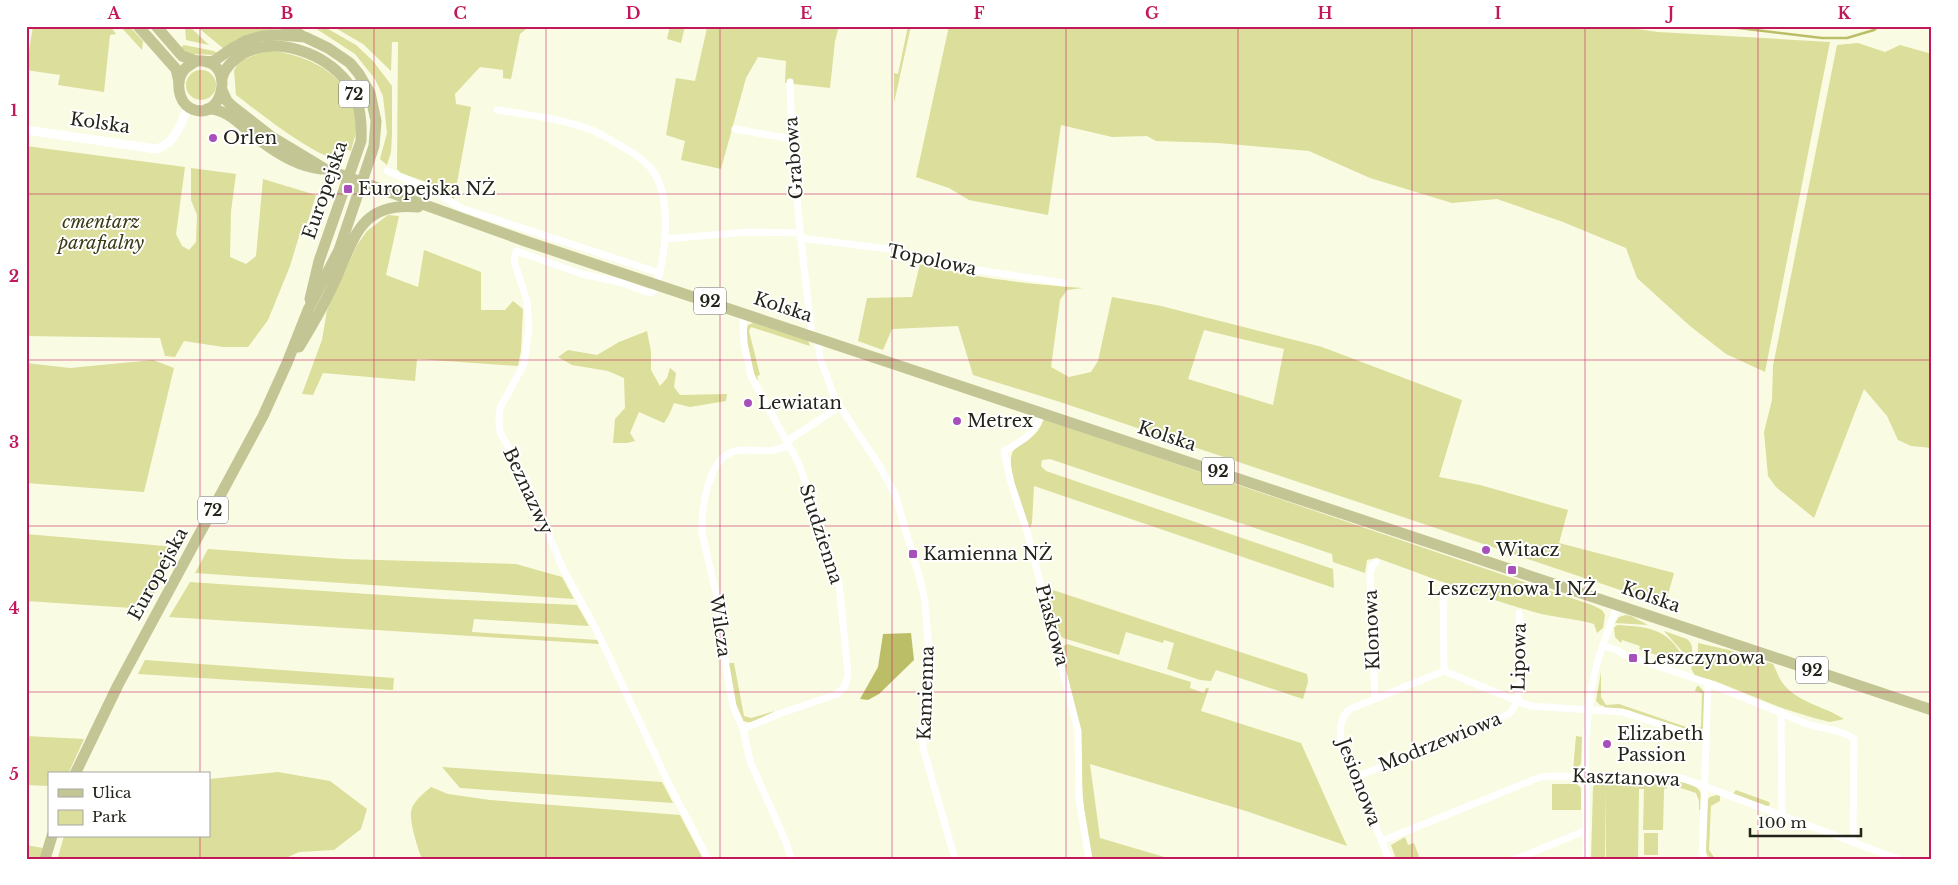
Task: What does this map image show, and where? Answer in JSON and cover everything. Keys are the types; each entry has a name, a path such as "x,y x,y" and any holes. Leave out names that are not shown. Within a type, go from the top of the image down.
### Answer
{"main road":[{"path":"138,26 176,68 180,95 190,107"},
{"name":"92","path":"156,26 182,56 216,67 227,101 263,130 325,169"},
{"path":"285,26 305,37"},
{"name":"Europejska","path":"77,772 118,685 252,437 285,369 308,310 339,250 374,146 376,128 373,103 368,88 359,74 342,57 305,37 273,35 251,39 231,49 214,61 201,62"},
{"name":"Europejska","path":"222,84 226,68 237,57 254,48 282,46 297,49 327,65 348,83 358,103 361,116 361,134 356,157 319,261 308,310"},
{"path":"179,82 185,69 201,62"},
{"path":"203,110 217,102 222,84"},
{"name":"92","path":"190,107 222,111 260,141 283,155 310,168 325,169"},
{"name":"Kolska","path":"325,169 528,242 658,278 745,313 1932,710"},
{"name":"72","path":"285,369 322,310 354,238 366,221 380,211 394,206 439,210"},
{"path":"44,859 51,838"}],"street":[{"name":"Grabowa","path":"790,82 792,139 800,236"},
{"name":"Kolska","path":"26,130 153,148 167,145 174,138 190,107"},
{"path":"387,171 432,190 461,208 658,278 665,239 666,217 661,190 649,166 629,150 594,131 574,124 497,110"},
{"path":"735,129 792,139"},
{"name":"Topolowa","path":"665,239 749,232 800,236 897,250 951,266 1064,283"},
{"path":"800,236 810,327 814,336"},
{"name":"Beznazwy","path":"658,278 654,291 649,293 623,283 582,274 516,251 514,261 527,301 529,326 524,364 502,404 499,424 504,440 526,480 563,569 597,631 672,790 708,859"},
{"name":"Studzienna","path":"743,730 779,714 837,694 842,691 848,674 839,583 799,464 751,376 744,343 743,323 745,313"},
{"name":"Kamienna","path":"814,336 831,391 839,407 869,450 892,488 921,583 925,602 930,664 923,723 923,748 955,859"},
{"name":"Wilcza","path":"791,859 750,761 743,730 733,706 718,601 702,533 702,514 711,477 726,455 743,450 773,451 788,443 839,407"},
{"name":"Piaskowa","path":"1042,412 1030,436 1004,450 1011,483 1027,531 1078,731 1079,799 1090,859"},
{"name":"Klonowa","path":"1375,699 1370,575 1372,566 1376,562"},
{"path":"1443,586 1444,671 1530,706 1627,713 1706,739"},
{"path":"1586,859 1587,776 1593,680 1618,604"},
{"name":"Lipowa","path":"1517,700 1521,688 1519,613"},
{"path":"1603,646 1708,683 1817,727 1843,731 1854,739 1853,842"},
{"name":"Jesionowa","path":"1389,859 1341,740 1340,729 1348,711 1444,671"},
{"path":"1702,859 1708,683"},
{"name":"Modrzewiowa","path":"1356,776 1507,715 1515,707 1517,700"},
{"path":"1781,712 1782,816"},
{"name":"Kasztanowa","path":"1382,841 1532,780 1548,776 1678,778 1898,859"},
{"path":"1516,859 1586,830"}],"green space":[{"path":"33,26 110,26 116,34 110,35 104,92 58,85 60,75 26,70"},
{"path":"120,26 129,26 143,41 142,50"},
{"path":"185,26 189,26 209,45 186,40"},
{"path":"196,26 280,26 283,29 245,36 224,49"},
{"path":"312,26 323,26 356,45 373,61 392,86 391,152 387,165 380,159 387,133 383,96 375,79 355,54"},
{"path":"332,26 530,26 520,34 511,79 503,78 503,70 480,67 455,94 456,104 471,107 454,199 432,184 401,173 397,169 398,42 392,42 391,71 363,44"},
{"path":"670,26 685,26 681,43 667,39"},
{"path":"700,26 839,26 835,41 830,88 785,83 786,61 758,57 746,78 721,169 681,160 685,141 666,135 676,78 695,81 707,28"},
{"path":"908,26 911,26 894,103 894,73 898,74"},
{"path":"949,26 1616,26 1658,32 1830,42 1765,372 1726,354 1690,326 1637,278 1626,248 1563,222 1497,199 1452,203 1370,178 1309,151 1218,143 1156,141 1147,136 1112,137 1061,125 1048,215 969,200 949,188 916,177"},
{"path":"1858,43 1885,52 1900,45 1932,54 1932,448 1911,446 1898,440 1887,416 1864,389 1814,518 1776,487 1768,476 1764,432 1772,400 1773,366 1837,45"},
{"path":"184,45 214,51 218,54 190,54 180,48"},
{"path":"272,51 304,59 319,66 343,86 351,99 356,114 356,132 351,151 338,146 337,154 340,161 328,157 301,142 236,95 234,70 237,66 235,63 262,52"},
{"path":"201,70 212,74 216,85 212,96 201,100 190,96 186,85 190,74"},
{"name":"cmentarz parafialny","path":"26,146 185,167 176,234 182,246 189,250 196,242 197,215 191,200 191,168 236,174 231,211 230,257 246,264 256,256 263,179 316,195 308,221 300,233 290,266 268,320 248,347 223,347 184,341 175,357 165,356 160,338 26,336"},
{"path":"388,215 399,216 386,275 418,287 424,250 481,272 481,310 505,310 513,301 523,309 521,351 518,366 417,359 415,381 323,373 313,395 302,394 322,340 327,310 357,245 367,231"},
{"path":"920,264 1001,280 1083,288 1067,290 1060,300 1051,367 1069,377 1091,372 1098,361 1112,297 1161,306 1322,347 1462,400 1439,477 1480,485 1568,510 1559,543 1674,573 1665,605 1060,402 973,375 958,326 892,329 883,350 858,341 867,298 912,297","holes":["1204,330 1284,349 1273,405 1188,379"]},
{"path":"753,323 808,340 810,346 751,327 749,331 760,375 757,376 757,380 752,368 746,337 748,325"},
{"path":"647,331 651,352 651,370 660,386 667,378 670,368 676,373 674,387 680,395 727,394 726,401 690,407 674,403 664,423 639,412 630,433 635,441 613,443 615,419 625,408 624,378 608,371 572,365 558,357 568,350 597,355 619,342"},
{"path":"153,360 174,368 144,492 26,483 26,363 70,368"},
{"path":"1044,419 1592,605 1602,610 1605,615 1603,628 1597,633 1594,624 1542,614 1514,606 1377,558 1367,560 1365,573 1333,562 1332,554 1050,459 1042,460 1041,466 1046,471 1333,569 1334,588 1034,486 1032,523 1029,530 1012,476 1012,455 1015,449 1035,434"},
{"path":"26,534 176,547 147,609 26,601"},
{"path":"208,549 343,559 516,564 562,577 574,599 195,573"},
{"path":"190,582 442,599 577,605 589,626 474,619 472,632 598,640 599,644 169,617"},
{"path":"1053,590 1307,674 1308,682 1303,699 1216,670 1211,681 1200,680 1167,669 1174,643 1164,640 1163,643 1126,632 1119,655 1063,638 1055,631 1045,593"},
{"path":"1626,615 1648,625 1615,623 1619,617"},
{"path":"1617,625 1648,628 1657,631 1671,641 1684,659 1682,661 1674,661 1639,649 1640,646 1622,640 1621,643 1615,637 1614,628"},
{"path":"1664,631 1689,641 1692,649 1689,659"},
{"path":"1698,643 1729,650 1773,664 1785,687 1792,693 1844,719 1830,722 1814,718 1782,708 1715,681 1695,676 1691,668 1698,658"},
{"path":"1067,644 1191,682 1190,688 1204,693 1206,688 1209,688 1201,711 1301,743 1347,846 1246,811 1090,764 1100,838 1171,859 1093,859 1087,842 1081,776 1081,743 1060,648"},
{"path":"145,660 394,678 393,690 138,674"},
{"path":"728,663 734,663 744,716 751,718 775,711 752,723 743,721 738,714"},
{"path":"1601,672 1601,697 1606,705 1619,704 1695,730 1701,727 1702,693 1695,691 1697,686 1699,686 1705,693 1704,727 1701,731 1694,734 1628,710 1604,708 1604,706 1596,701"},
{"path":"26,736 84,739 69,772 48,772 48,786 26,785"},
{"path":"1576,736 1582,737 1581,764 1573,770"},
{"path":"442,767 662,782 673,803 460,788"},
{"path":"278,772 330,781 367,809 361,829 334,850 299,852 284,859 59,859 63,838 210,838 210,779"},
{"path":"1664,780 1685,783 1699,790 1702,810 1699,810 1699,801 1696,793 1667,785 1667,788 1664,789 1663,830 1643,830 1644,789 1639,789 1638,858 1606,857 1606,789 1605,859 1591,859 1593,787 1598,782 1664,783"},
{"path":"1552,784 1577,784 1581,788 1581,810 1552,810"},
{"path":"431,787 448,794 490,800 680,815 703,859 417,859 421,857 413,828 411,812 416,801"},
{"path":"1736,790 1769,802 1770,805 1767,806 1733,794"},
{"path":"1717,795 1720,796 1720,801 1711,806 1709,850 1714,857 1719,859 1714,859 1708,856 1706,851 1708,799"},
{"path":"1644,833 1658,833 1658,855 1644,855"},
{"path":"1405,837 1408,845 1414,843 1420,859 1396,859 1391,845"},
{"path":"26,845 43,848 40,859 26,859"}],"shaded area":[{"path":"911,633 914,660 879,694 868,700 860,699 878,667 883,634"}],"waterway":[{"path":"1722,26 1822,38 1847,38 1874,30 1879,26"}],"place":[{"name":"Orlen","path":"213,138"},
{"name":"Europejska NŻ","path":"348,189"},
{"name":"Lewiatan","path":"748,403"},
{"name":"Metrex","path":"957,421"},
{"name":"Witacz","path":"1486,550"},
{"name":"Kamienna NŻ","path":"913,554"},
{"name":"Leszczynowa I NŻ","path":"1512,570"},
{"name":"Leszczynowa","path":"1633,658"},
{"name":"Elizabeth Passion","path":"1607,744"}]}
